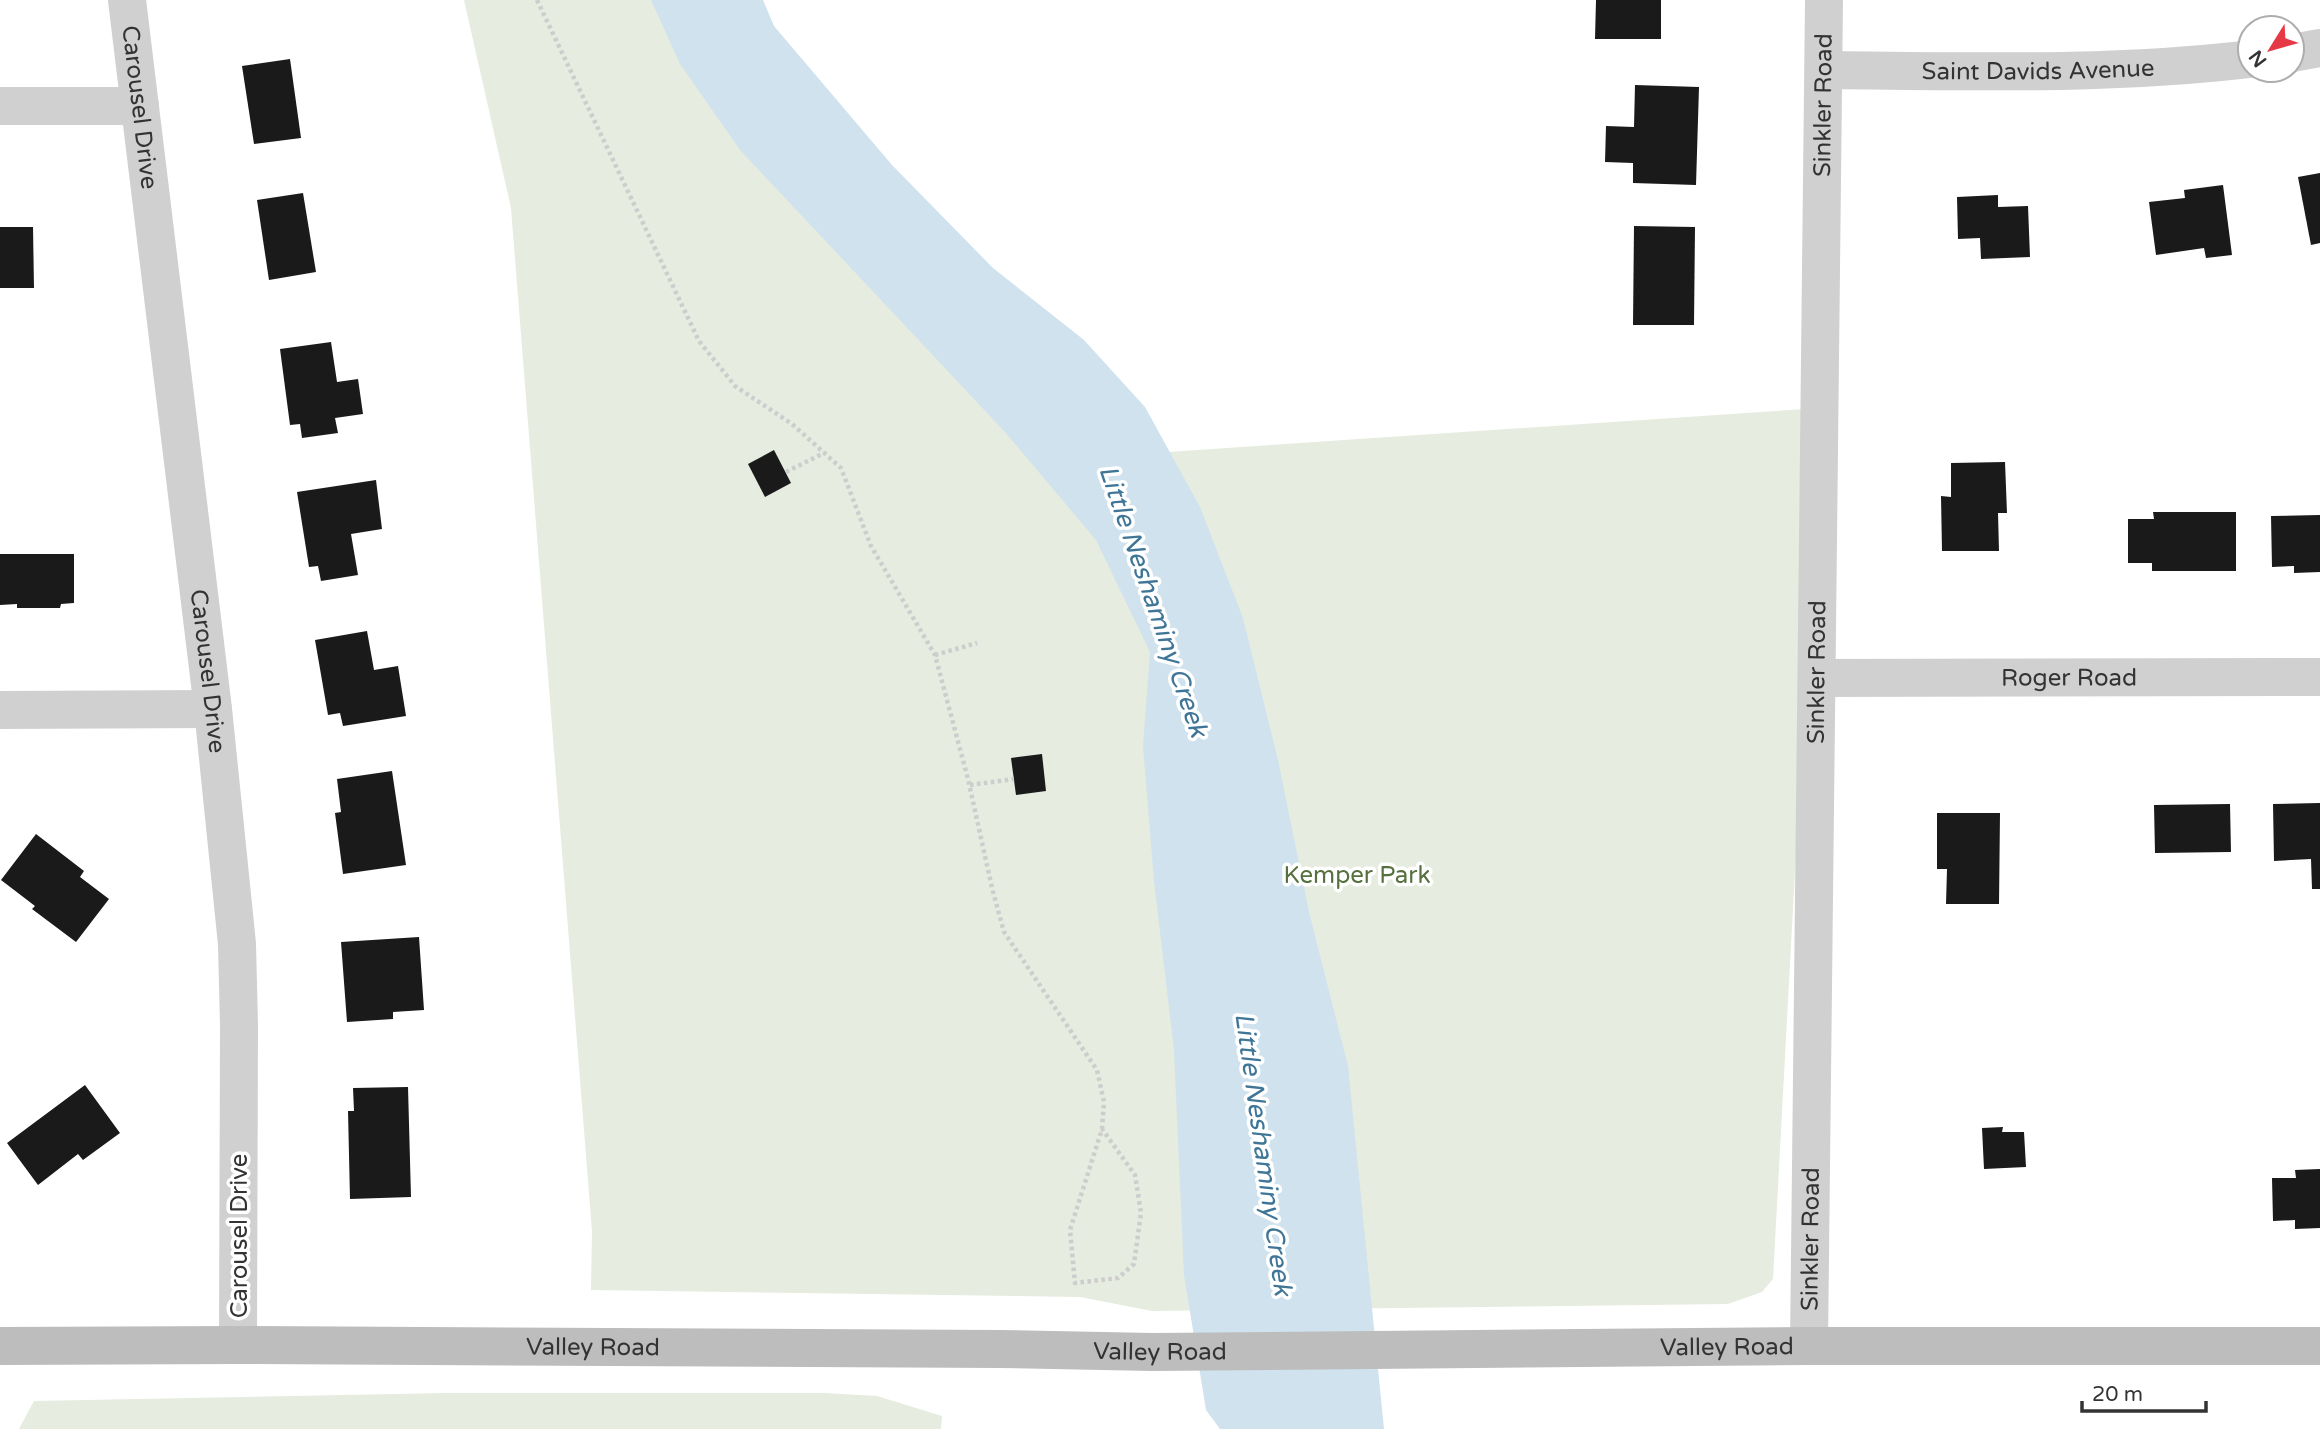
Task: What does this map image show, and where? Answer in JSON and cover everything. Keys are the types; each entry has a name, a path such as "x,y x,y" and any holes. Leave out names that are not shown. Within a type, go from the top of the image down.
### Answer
{"street":[{"name":"Carousel Drive","path":"127,0 213,709 237,944 238,1345"},
{"name":"Sinkler Road","path":"1809,1346 1825,0"},
{"name":"Saint Davids Avenue","path":"1824,70 2073,73 2178,68 2236,61"},
{"path":"0,106 140,106"},
{"name":"Roger Road","path":"1817,678 2320,677"},
{"path":"0,710 213,709"},
{"name":"Valley Road","path":"0,1346 238,1345 1152,1352 1809,1346 2320,1346"}],"path":[{"path":"537,0 699,341 735,386 792,424 841,468 871,546 935,655 970,785 1004,932 1097,1070 1104,1102 1102,1129 1070,1230 1075,1283 1118,1278 1134,1264 1141,1213 1135,1175 1102,1129"},
{"path":"786,472 824,453"},
{"path":"935,655 977,643"},
{"path":"970,785 1014,779"}],"green space":[{"name":"Kemper Park","path":"464,0 746,0 1138,454 1820,408 1773,1279 1762,1292 1728,1304 1152,1311 1080,1297 591,1290 592,1231 511,208"},
{"path":"446,1393 824,1393 877,1396 942,1416 941,1429 19,1429 34,1401"}],"water":[{"name":"Little Neshaminy Creek","path":"651,0 763,0 774,26 892,165 993,268 1084,340 1145,407 1200,507 1243,618 1278,760 1309,912 1348,1066 1384,1429 1220,1429 1206,1410 1184,1275 1174,1050 1154,881 1143,746 1150,652 1096,540 1005,432 740,150 680,64"}],"building":[{"path":"1596,0 1661,0 1661,39 1595,39"},
{"path":"290,59 301,138 254,144 242,66"},
{"path":"1635,85 1699,87 1696,185 1633,183 1633,163 1605,162 1606,126 1634,127"},
{"path":"2320,173 2320,243 2311,245 2298,177"},
{"path":"2223,185 2232,255 2206,258 2204,248 2156,255 2149,202 2185,198 2184,190"},
{"path":"303,193 316,272 269,280 257,200"},
{"path":"1998,195 1998,207 2028,206 2030,257 1981,259 1980,238 1958,239 1957,197"},
{"path":"1634,226 1695,227 1694,325 1633,325"},
{"path":"0,227 33,227 34,288 0,288"},
{"path":"331,342 337,382 358,379 363,414 335,418 338,433 302,438 300,424 290,425 280,349"},
{"path":"774,450 791,483 765,497 748,464"},
{"path":"2005,462 2007,513 1998,513 1999,551 1942,551 1941,496 1951,497 1951,463"},
{"path":"376,480 382,529 351,534 358,575 321,581 318,566 309,567 297,492"},
{"path":"2153,512 2236,512 2236,571 2152,571 2152,563 2128,563 2128,519 2154,519"},
{"path":"2320,515 2320,572 2294,573 2294,566 2272,567 2271,516"},
{"path":"0,554 74,554 74,603 61,604 60,608 17,608 17,604 0,605"},
{"path":"367,631 374,670 398,666 406,716 343,726 340,713 328,715 315,640"},
{"path":"1042,754 1046,791 1016,795 1011,758"},
{"path":"392,771 406,865 343,874 335,813 341,812 337,779"},
{"path":"2320,803 2320,889 2312,889 2311,859 2274,861 2273,804"},
{"path":"2230,804 2231,852 2155,853 2154,805"},
{"path":"1937,813 2000,813 1999,904 1946,904 1947,869 1937,869"},
{"path":"36,834 84,871 80,877 109,899 76,942 32,909 35,906 1,880"},
{"path":"419,937 424,1010 393,1012 393,1019 347,1022 341,942"},
{"path":"85,1085 120,1133 83,1160 78,1154 38,1185 7,1143"},
{"path":"408,1087 411,1197 350,1199 348,1111 354,1111 353,1088"},
{"path":"2003,1127 2002,1132 2024,1132 2026,1167 1984,1169 1982,1128"},
{"path":"2320,1169 2320,1228 2295,1229 2295,1220 2273,1221 2272,1178 2296,1178 2295,1170"}]}
